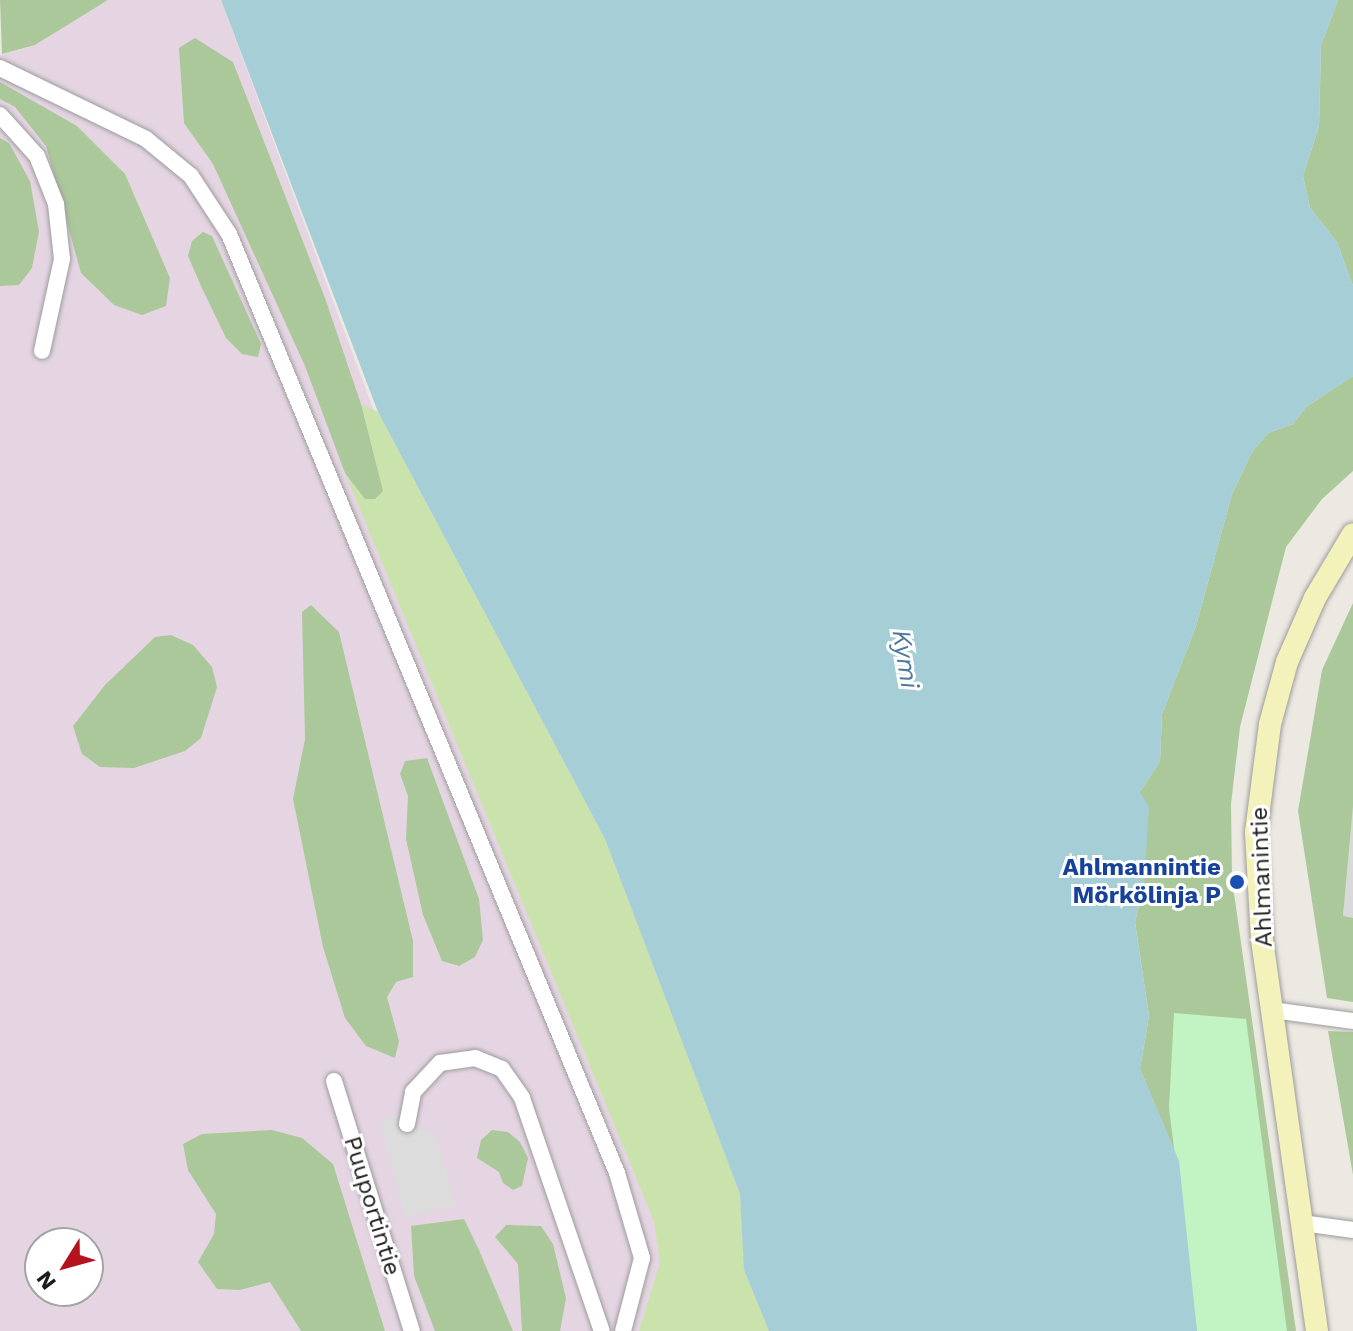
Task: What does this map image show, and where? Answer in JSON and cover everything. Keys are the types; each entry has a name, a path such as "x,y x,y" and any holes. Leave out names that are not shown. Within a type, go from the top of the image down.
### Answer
{"street":[{"path":"0,68 146,139 191,176 229,234 617,1173 642,1258 623,1331"},
{"path":"0,115 37,156 56,204 62,259 42,351"},
{"name":"Ahlmanintie","path":"1317,1331 1258,899 1261,769 1277,693 1296,639 1353,534"},
{"path":"1272,1010 1353,1021"},
{"path":"407,1124 413,1092 440,1063 475,1058 502,1069 527,1112 602,1331"},
{"name":"Puuportintie","path":"334,1081 412,1331"},
{"path":"1302,1223 1353,1230"}],"shaded area":[{"path":"108,0 221,0 374,411 605,839 740,1194 769,1331 0,1331 0,55 35,45"},
{"path":"1353,807 1353,918 1343,917"},
{"path":"392,1115 436,1135 455,1205 405,1218 380,1121"}],"green space":[{"path":"0,0 108,0 35,45 2,54"},
{"path":"1338,0 1353,0 1353,286 1337,242 1310,208 1303,176 1319,126 1321,45"},
{"path":"195,38 233,62 325,298 361,404 383,491 375,499 365,499 345,473 305,366 213,164 184,123 179,48"},
{"path":"0,82 77,126 125,174 170,278 166,306 142,315 114,305 81,273 46,146 15,107 0,99"},
{"path":"0,138 9,143 30,181 39,232 32,268 19,285 0,286"},
{"path":"203,232 212,236 261,344 258,357 242,354 226,338 201,286 188,256 192,241"},
{"path":"1353,376 1353,471 1322,499 1286,547 1240,727 1231,804 1232,879 1296,1331 1197,1331 1179,1162 1140,1069 1149,1016 1135,922 1144,885 1140,792 1160,761 1162,714 1196,626 1232,494 1252,452 1268,433 1293,424 1306,407"},
{"path":"361,404 378,412 605,839 740,1194 744,1270 769,1331 639,1331 660,1262 654,1221 345,473 365,499 382,491"},
{"path":"1353,603 1353,807 1343,916 1353,918 1353,1002 1327,998 1298,811 1322,670"},
{"path":"311,605 339,632 413,941 413,977 396,982 387,997 399,1041 395,1058 366,1046 345,1018 323,947 293,799 305,739 302,612"},
{"path":"171,635 193,645 212,667 217,687 201,738 185,751 134,768 100,767 82,754 73,726 105,685 155,637"},
{"path":"427,758 479,899 483,940 475,957 459,966 442,961 423,915 406,839 408,796 400,774 405,761"},
{"path":"1174,1013 1246,1019 1287,1331 1197,1331 1169,1108"},
{"path":"1328,1031 1353,1032 1353,1175"},
{"path":"272,1130 302,1138 333,1164 385,1331 301,1331 270,1282 240,1290 217,1289 198,1262 214,1234 216,1214 188,1170 183,1144 202,1134"},
{"path":"492,1130 508,1132 520,1142 528,1158 522,1186 513,1190 503,1183 499,1172 477,1158 481,1140"},
{"path":"464,1219 513,1331 435,1331 414,1276 411,1226"},
{"path":"506,1225 541,1226 553,1244 566,1298 560,1331 522,1331 518,1264 495,1237"}],"water":[{"name":"Kymi","path":"221,0 1338,0 1321,45 1319,126 1303,176 1310,208 1337,242 1353,286 1353,376 1306,407 1293,424 1268,433 1252,452 1232,494 1196,626 1162,714 1160,761 1140,792 1149,807 1144,885 1135,922 1149,1016 1140,1069 1179,1161 1197,1331 769,1331 744,1270 740,1194 605,839 378,412"}],"place":[{"name":"Ahlmannintie Mörkölinja P","path":"1237,882"}]}
